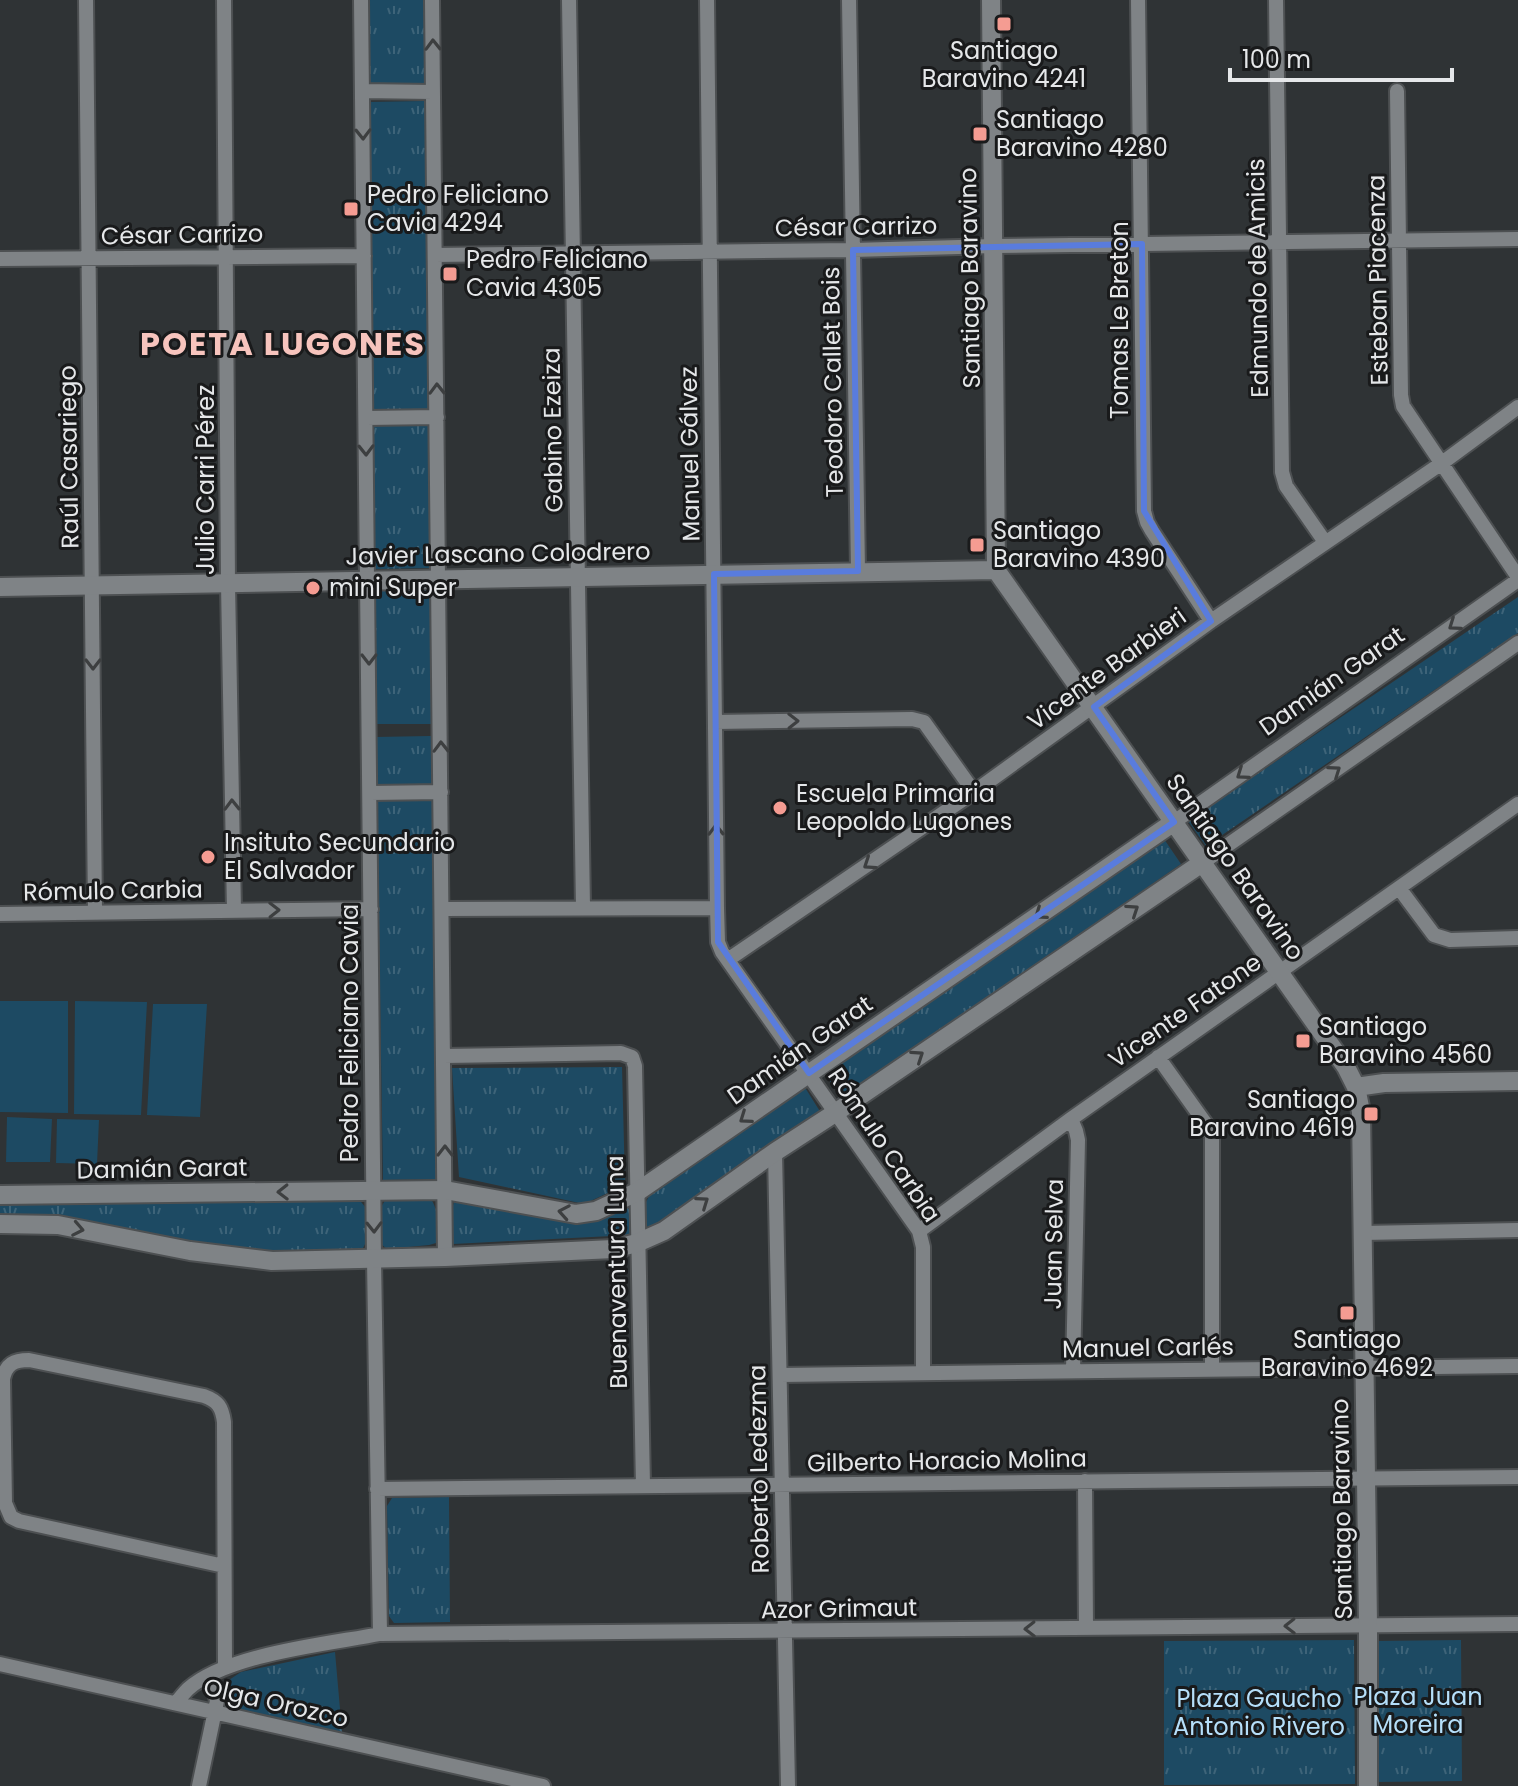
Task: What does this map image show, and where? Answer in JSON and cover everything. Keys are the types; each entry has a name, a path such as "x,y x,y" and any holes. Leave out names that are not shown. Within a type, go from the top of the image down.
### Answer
{"main road":[{"name":"Santiago Baravino","path":"991,0 996,570 1346,1067 1356,1087 1361,1112 1368,1786"},
{"name":"Javier Lascano Colodrero","path":"0,587 996,570"},
{"name":"Damián Garat","path":"0,1195 445,1190 576,1214 596,1211 637,1192 1174,822"},
{"path":"0,1224 58,1225 190,1251 272,1261 613,1249 637,1243 664,1231 775,1152 1202,863"},
{"path":"1356,1087 1384,1083 1518,1081"}],"street":[{"name":"Raúl Casariego","path":"86,0 95,913"},
{"name":"Julio Carri Pérez","path":"224,0 228,584 234,911"},
{"name":"Pedro Feliciano Cavia","path":"361,0 380,1634"},
{"path":"432,0 445,1257"},
{"name":"Gabino Ezeiza","path":"569,0 583,908"},
{"name":"Manuel Gálvez","path":"707,0 717,908"},
{"name":"Teodoro Callet Bois","path":"849,0 858,571"},
{"name":"Tomas Le Breton","path":"1138,0 1144,511 1152,531 1211,621"},
{"name":"Edmundo de Amicis","path":"1276,0 1283,479 1325,542"},
{"path":"362,91 433,92"},
{"name":"Esteban Piacenza","path":"1397,91 1401,395 1408,415 1518,578"},
{"name":"César Carrizo","path":"435,255 1518,239"},
{"name":"César Carrizo","path":"0,259 364,256"},
{"name":"Vicente Barbieri","path":"729,959 974,792 1211,621 1514,410"},
{"path":"366,418 437,417"},
{"name":"Damián Garat","path":"1174,822 1518,578"},
{"path":"1202,863 1518,643"},
{"path":"715,722 912,719 924,722 974,792"},
{"path":"370,793 441,792"},
{"name":"Vicente Fatone","path":"919,1231 1071,1119 1518,804"},
{"path":"1399,888 1434,935 1440,938 1518,938"},
{"path":"442,909 717,908"},
{"name":"Rómulo Carbia","path":"717,908 718,942 919,1231 923,1247 923,1373"},
{"name":"Rómulo Carbia","path":"0,914 371,909"},
{"name":"Buenaventura Luna","path":"444,1056 621,1053 632,1057 635,1066 643,1486"},
{"path":"1158,1057 1212,1136 1212,1369"},
{"name":"Juan Selva","path":"1071,1119 1078,1140 1073,1371"},
{"name":"Roberto Ledezma","path":"775,1152 788,1786"},
{"path":"1363,1233 1518,1230"},
{"path":"224,1566 11,1517 5,1503 3,1379 8,1366 14,1361 29,1360 204,1396 220,1405 224,1422 225,1667"},
{"name":"Manuel Carlés","path":"780,1375 1518,1366"},
{"name":"Gilberto Horacio Molina","path":"377,1489 1518,1477"},
{"path":"1085,1481 1086,1628"},
{"name":"Azor Grimaut","path":"176,1703 186,1690 225,1667 290,1650 380,1634 1518,1624"},
{"name":"Olga Orozco","path":"0,1664 543,1786"},
{"path":"199,1786 217,1701 211,1674"}],"highlighted area":[{"path":"1142,244 1144,511 1211,621 1094,707 1174,822 809,1073 718,942 714,574 858,571 853,250"}],"green space":[{"path":"367,0 426,0 426,85 368,85"},
{"path":"426,101 430,413 372,413 368,102"},
{"path":"430,423 432,568 373,569 372,424"},
{"path":"432,589 433,724 374,724 373,591"},
{"path":"1518,597 1518,633 1206,846 1188,821"},
{"path":"431,736 438,1179 383,1180 376,737"},
{"path":"1164,839 1181,864 842,1098 824,1073"},
{"path":"0,1001 68,1001 68,1113 0,1112"},
{"path":"75,1001 147,1002 141,1115 74,1114"},
{"path":"153,1004 207,1004 200,1117 147,1115"},
{"path":"622,1067 625,1185 584,1204 459,1177 452,1068"},
{"path":"804,1086 821,1113 651,1230 645,1224 646,1202 652,1190"},
{"path":"7,1117 52,1119 50,1162 6,1162"},
{"path":"57,1119 99,1120 97,1164 56,1163"},
{"path":"429,1196 438,1218 436,1243 387,1249 381,1244 380,1209 387,1197"},
{"path":"357,1197 366,1208 367,1240 361,1252 276,1255 0,1219 0,1199"},
{"path":"455,1199 521,1208 627,1205 631,1235 453,1244 452,1209"},
{"path":"449,1497 450,1622 394,1623 389,1616 387,1506 392,1498"},
{"name":"Plaza Gaucho Antonio Rivero","path":"1354,1640 1355,1784 1164,1785 1164,1641"},
{"name":"Plaza Juan Moreira","path":"1461,1640 1462,1781 1376,1782 1375,1641"},
{"path":"335,1652 342,1732 235,1708 225,1697 226,1682 241,1672"}],"place":[{"name":"Santiago Baravino 4241","path":"1004,24"},
{"name":"Santiago Baravino 4280","path":"980,134"},
{"name":"Pedro Feliciano Cavia 4294","path":"351,209"},
{"name":"Pedro Feliciano Cavia 4305","path":"450,274"},
{"name":"Santiago Baravino 4390","path":"977,545"},
{"name":"mini Super","path":"313,588"},
{"name":"Escuela Primaria Leopoldo Lugones","path":"780,808"},
{"name":"Insituto Secundario El Salvador","path":"208,857"},
{"name":"Santiago Baravino 4560","path":"1303,1041"},
{"name":"Santiago Baravino 4619","path":"1371,1114"},
{"name":"Santiago Baravino 4692","path":"1347,1313"}],"district":[{"name":"POETA LUGONES","path":"283,344"}]}
